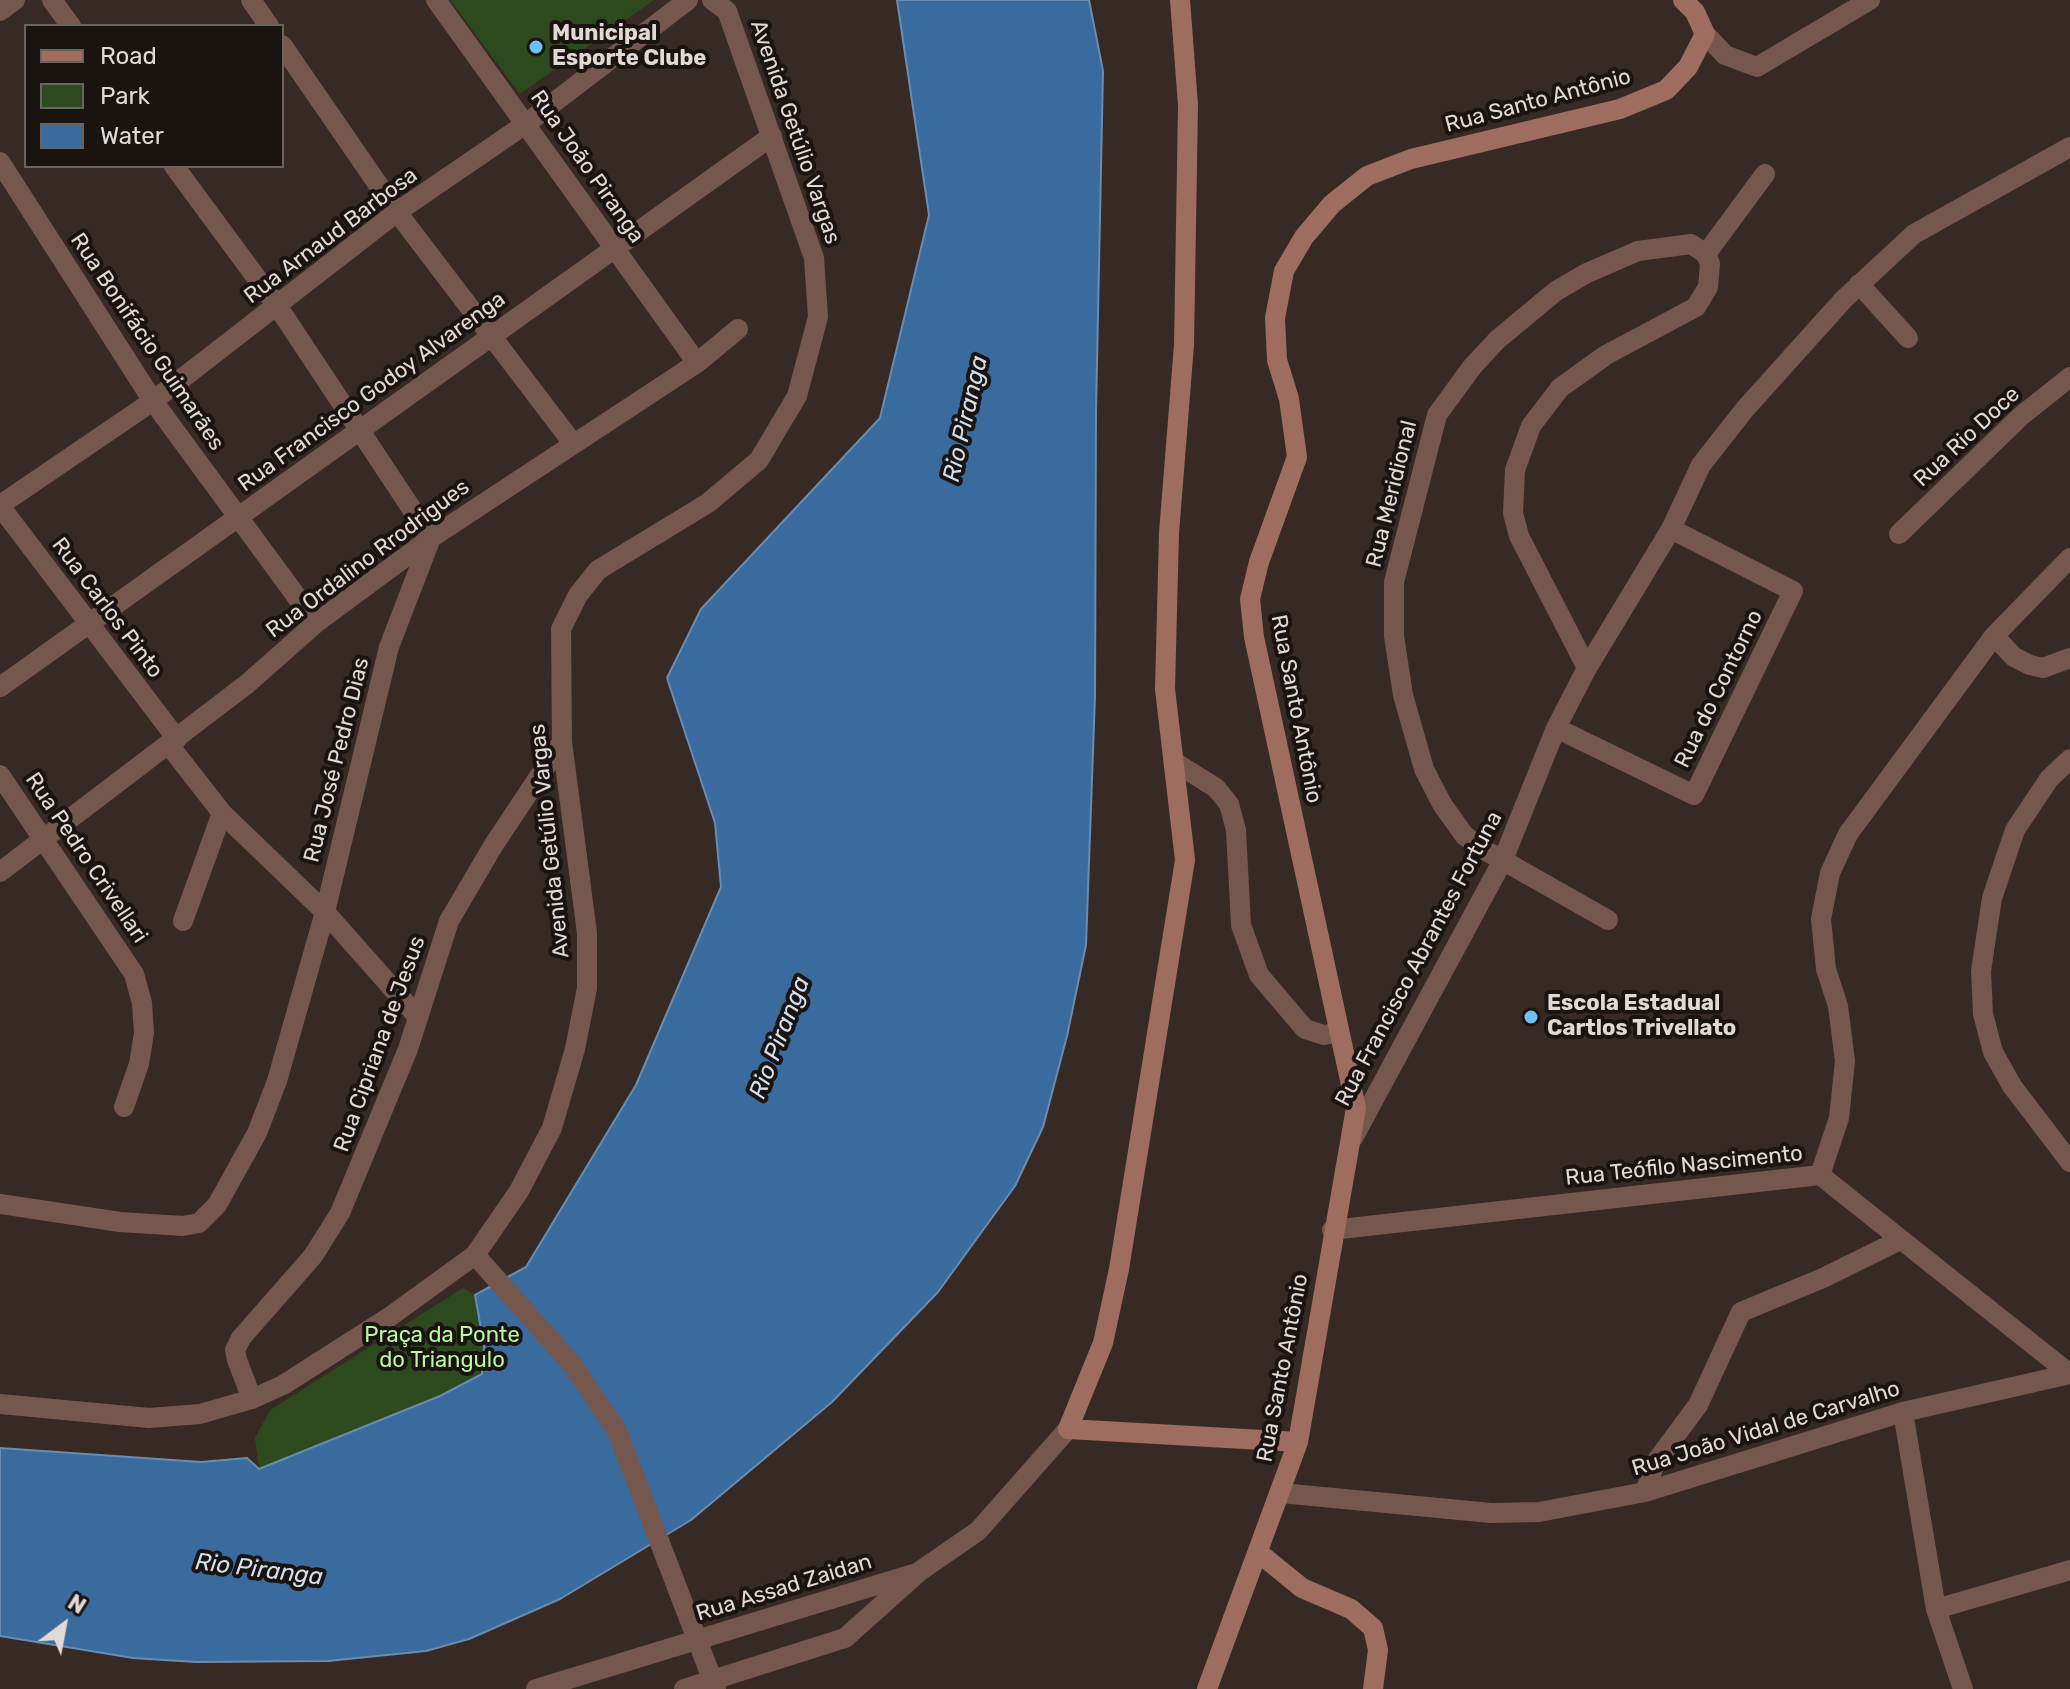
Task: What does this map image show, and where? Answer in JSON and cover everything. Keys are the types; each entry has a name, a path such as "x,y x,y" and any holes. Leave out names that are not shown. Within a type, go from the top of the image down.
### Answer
{"main road":[{"path":"1180,0 1188,105 1184,345 1169,533 1165,689 1185,860 1119,1269 1103,1343 1068,1429 1298,1442"},
{"path":"1683,0 1695,12 1705,34"},
{"name":"Rua Santo Antônio","path":"1207,1689 1298,1442 1332,1230 1356,1108 1254,637 1250,599 1259,562 1297,457 1289,399 1277,360 1275,318 1284,271 1304,237 1332,204 1367,176 1411,159 1620,109 1666,90 1688,67 1705,34"},
{"path":"1259,1553 1302,1588 1351,1609 1373,1628 1378,1650 1373,1689"}],"street":[{"path":"0,11 15,0"},
{"path":"52,0 70,24"},
{"path":"251,0 268,24"},
{"name":"Rua João Piranga","path":"436,0 697,363"},
{"name":"Rua Arnaud Barbosa","path":"0,505 153,401 397,212 527,123 688,0"},
{"name":"Avenida Getúlio Vargas","path":"0,1404 149,1418 200,1414 252,1399 283,1385 480,1260 552,1128 575,1049 587,988 587,933 562,742 561,629 578,595 598,570 708,503 759,460 797,396 818,317 814,258 727,11 712,0"},
{"path":"1705,34 1725,55 1757,67 1870,0"},
{"path":"284,48 397,212 572,442"},
{"name":"Rua Francisco Godoy Alvarenga","path":"0,687 772,136"},
{"name":"Rua Francisco Abrantes Fortuna","path":"1348,1147 1503,860 1556,728 1587,668 1671,529 1701,465 1745,409 1859,284 1914,234 2070,147"},
{"name":"Rua Bonifácio Guimarães","path":"0,162 153,401 316,623"},
{"path":"175,168 278,307 431,538"},
{"path":"1587,668 1519,536 1512,491 1521,450 1544,404 1581,369 1696,307 1711,275 1706,254 1765,174"},
{"name":"Rua Meridional","path":"1608,920 1464,835 1442,804 1424,769 1403,695 1394,636 1394,582 1437,415 1472,367 1497,340 1556,291 1587,273 1638,251 1691,244 1706,254"},
{"path":"1859,284 1908,338"},
{"name":"Rua Ordalino Rrodrigues","path":"0,872 173,742 316,623 431,538 572,442 697,363 738,329"},
{"name":"Rua Rio Doce","path":"1899,534 2021,416 2070,377"},
{"name":"Rua Carlos Pinto","path":"0,505 90,625 222,813 325,912 417,1016"},
{"name":"Rua do Contorno","path":"1556,728 1694,795 1793,591 1671,529"},
{"name":"Rua José Pedro Dias","path":"0,1204 120,1222 183,1226 199,1223 209,1216 257,1133 277,1081 325,912 389,647 431,538"},
{"path":"1820,1175 1839,1118 1845,1061 1838,1006 1826,969 1821,919 1830,873 1848,834 1994,636 2070,558"},
{"path":"1994,636 2014,657 2030,665 2043,668 2070,658"},
{"name":"Rua Cipriana de Jesus","path":"252,1399 235,1350 252,1322 313,1256 340,1213 379,1126 449,921 493,846 562,742"},
{"path":"2070,759 2049,779 2030,804 2010,841 1992,898 1981,971 1983,1014 1993,1052 2012,1086 2070,1162"},
{"path":"1176,763 1216,788 1229,804 1236,830 1241,925 1259,975 1305,1029 1324,1035 1339,1032"},
{"name":"Rua Pedro Crivellari","path":"0,775 118,946 138,988 144,1019 143,1047 124,1107"},
{"path":"183,921 222,813"},
{"name":"Rua Teófilo Nascimento","path":"1332,1230 1820,1175 2070,1374"},
{"path":"1645,1492 1655,1463 1698,1405 1741,1312 1823,1278 1900,1240"},
{"path":"480,1260 572,1364 617,1431 715,1684"},
{"name":"Rua João Vidal de Carvalho","path":"1281,1493 1491,1513 1539,1512 1645,1492 1903,1412 2070,1374"},
{"path":"1903,1412 1936,1609 1963,1689"},
{"name":"Rua Assad Zaidan","path":"684,1689 715,1684 845,1638 920,1571 978,1531 1068,1429"},
{"path":"1936,1609 2070,1570"},
{"name":"Rua Assad Zaidan","path":"536,1689 920,1571"}],"green space":[{"name":"Municipal Esporte Clube","path":"450,0 654,0 520,94"},
{"name":"Praça da Ponte do Triangulo","path":"463,1288 475,1295 484,1346 482,1374 440,1396 259,1469 255,1438 270,1410"}],"water":[{"name":"Rio Piranga","path":"897,0 1089,0 1103,71 1096,411 1095,696 1086,945 1067,1036 1043,1127 1015,1186 938,1292 832,1402 691,1520 560,1599 469,1639 426,1651 328,1661 196,1662 133,1658 0,1636 0,1448 201,1462 247,1458 259,1469 440,1396 482,1374 484,1346 475,1295 526,1267 636,1085 721,887 715,823 667,678 701,609 880,418 929,215"}],"place":[{"name":"Municipal Esporte Clube","path":"536,47"},
{"name":"Escola Estadual Cartlos Trivellato","path":"1531,1017"}]}
